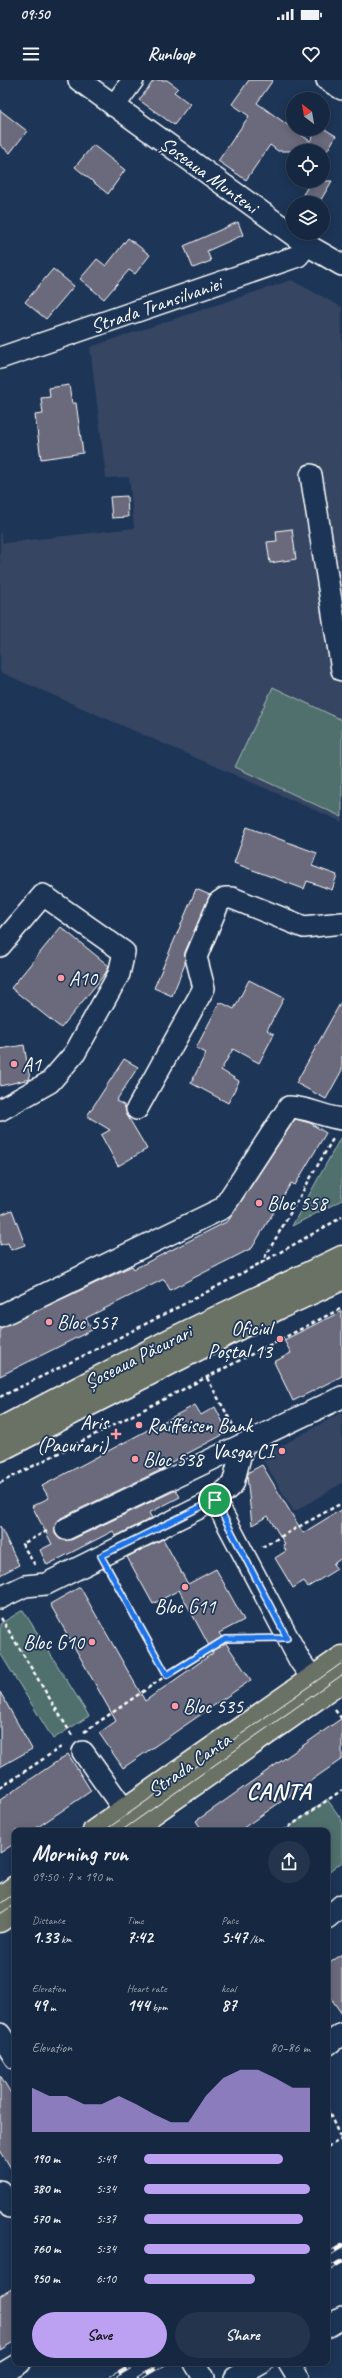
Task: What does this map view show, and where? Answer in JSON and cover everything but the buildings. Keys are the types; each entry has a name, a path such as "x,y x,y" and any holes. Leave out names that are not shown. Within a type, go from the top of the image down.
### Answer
{"main road":[{"name":"Șoseaua Păcurari","path":"0,1429 170,1340 342,1257"},
{"name":"Șoseaua Păcurari","path":"0,1450 279,1308 342,1279"},
{"name":"Strada Canta","path":"323,1692 342,1657"},
{"name":"Strada Canta","path":"106,1828 129,1822 323,1692 342,1681"},
{"path":"0,1898 12,1889"},
{"path":"0,1921 12,1912"}],"street":[{"name":"Șoseaua Munteni","path":"79,80 307,245 342,266"},
{"path":"114,106 133,80"},
{"path":"327,80 342,89"},
{"name":"Strada Transilvaniei","path":"0,358 298,256 307,245"},
{"path":"311,475 342,670"},
{"path":"0,946 43,895 124,952 119,974 76,1053 50,1082 0,1110"},
{"path":"137,1109 204,988 195,962 219,902 226,898 232,898 304,927 342,923"},
{"path":"0,1316 223,1208 289,1107 302,1107 331,1118 338,1128"},
{"path":"66,1528 342,1397"},
{"path":"0,1598 25,1586 46,1584 215,1500 233,1484 243,1445"},
{"path":"215,1500 287,1638 300,1661 323,1692"},
{"path":"78,1746 129,1822"},
{"path":"330,1915 342,1905"},
{"path":"0,2034 12,2053"},
{"path":"330,2043 342,2034"},
{"path":"0,2191 9,2206 12,2204"},
{"path":"330,2325 342,2318"},
{"path":"0,2374 15,2366"},
{"path":"197,2366 204,2378"},
{"path":"235,2378 257,2366"},
{"path":"291,2366 298,2378"}],"path":[{"path":"260,1264 338,1128"},
{"path":"0,1397 139,1328 260,1264 342,1217"},
{"path":"0,1483 342,1308"},
{"path":"207,1378 243,1445"},
{"path":"244,1557 342,1503"},
{"path":"101,1556 167,1675"},
{"path":"0,1616 78,1746"},
{"path":"0,1788 78,1746 167,1675 225,1639 287,1638"},
{"path":"323,1692 342,1719"},
{"path":"287,1828 342,1790"},
{"path":"330,2114 342,2139 330,2145"}],"shaded area":[{"path":"291,280 342,307 342,822 0,672 0,529 3,543 134,528 129,477 106,478 90,347"},
{"path":"342,1412 342,1483 294,1512 261,1457"}],"green space":[{"path":"273,687 342,720 342,817 235,767"},
{"path":"342,1135 342,1200 292,1226"},
{"path":"23,1610 89,1716 53,1739 0,1653 0,1624"},
{"path":"327,1799 342,1820 342,1862 330,1872 330,1828 288,1828"}],"tram line":[{"path":"108,1828 342,1663"},
{"path":"125,1828 342,1675"},
{"path":"0,1904 12,1895"},
{"path":"0,1914 12,1906"}],"railway":[{"path":"330,2253 342,2246"},
{"path":"330,2268 342,2261"},
{"path":"111,2378 132,2366"},
{"path":"139,2378 160,2366"}],"place":[{"name":"A10","path":"61,978"},
{"name":"A1","path":"14,1064"},
{"name":"Bloc 558","path":"259,1203"},
{"name":"Bloc 557","path":"49,1322"},
{"name":"Oficiul Poștal 13","path":"280,1339"},
{"name":"Raiffeisen Bank","path":"139,1425"},
{"name":"Aris (Pacurari)","path":"116,1434"},
{"name":"Vasga CI","path":"282,1451"},
{"name":"Bloc 538","path":"135,1459"},
{"name":"Bloc G11","path":"185,1587"},
{"name":"Bloc G10","path":"92,1642"},
{"name":"Bloc 535","path":"175,1706"}],"district":[{"name":"CANTA","path":"279,1791"}],"route":[{"path":"215,1500 287,1638 225,1639 167,1675 101,1556 215,1500"}]}
